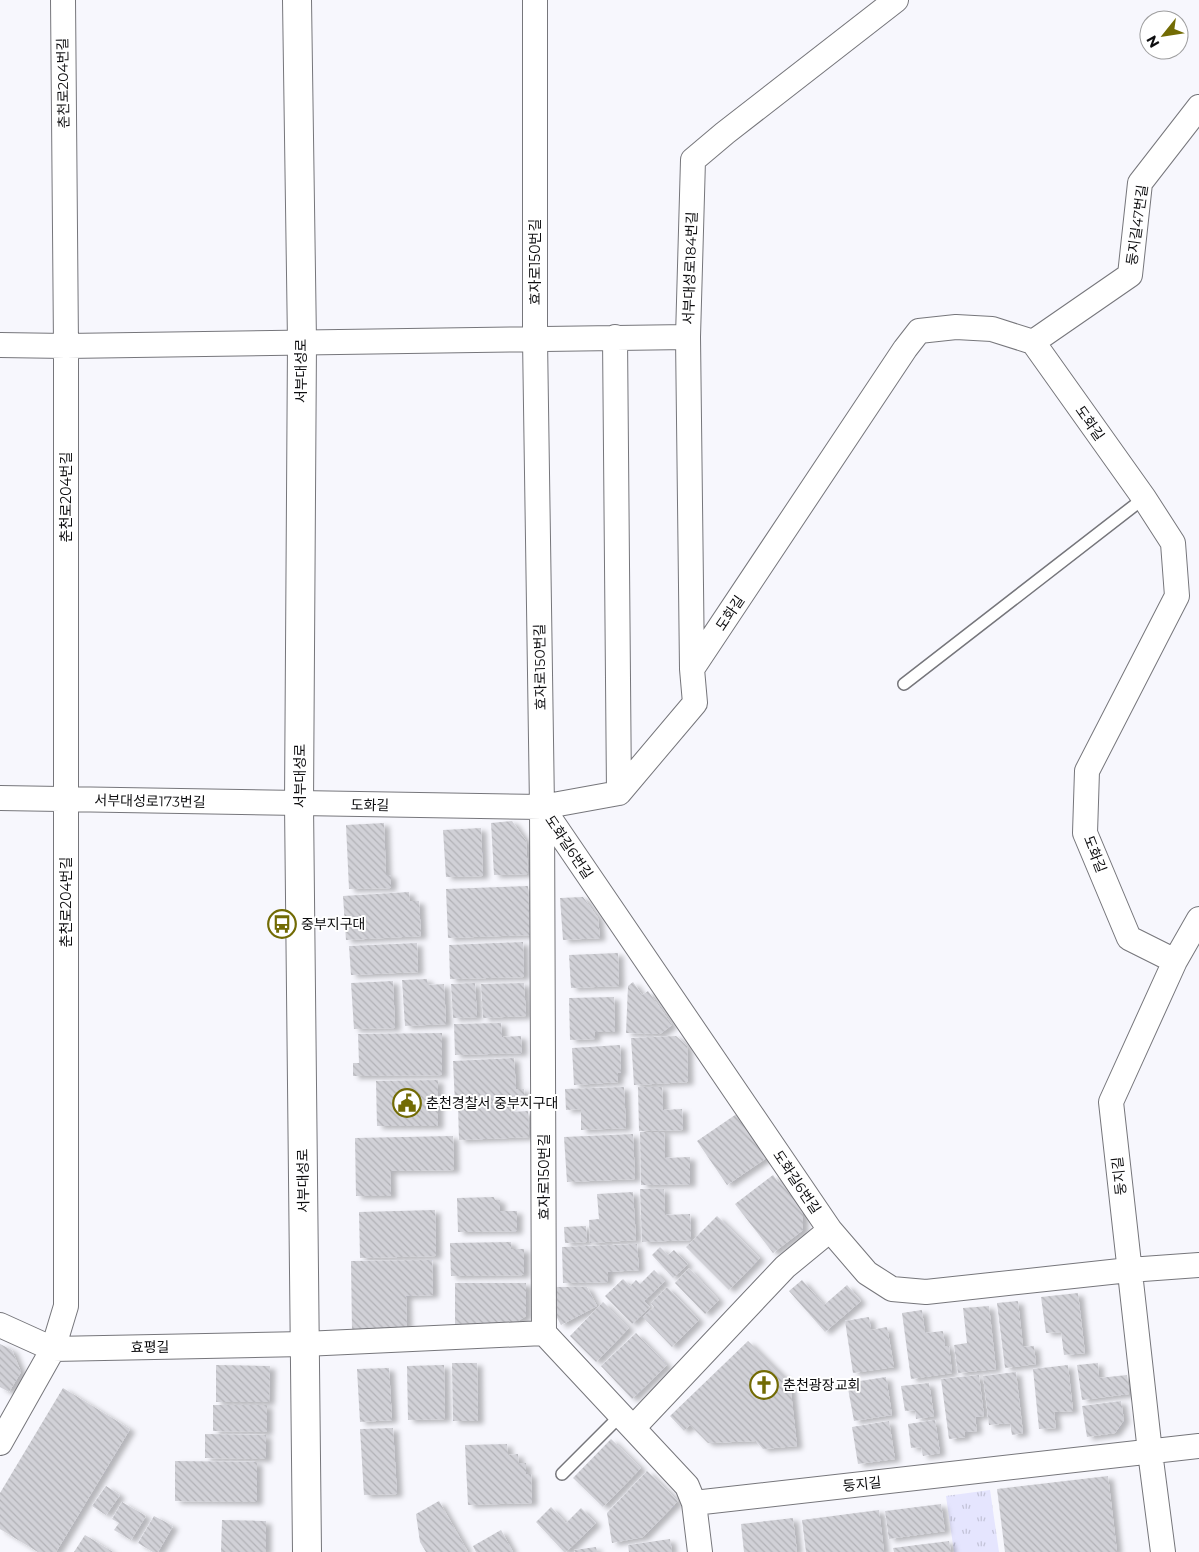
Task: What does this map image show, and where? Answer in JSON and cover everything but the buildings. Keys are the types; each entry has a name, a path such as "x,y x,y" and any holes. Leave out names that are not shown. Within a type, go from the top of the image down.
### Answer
{"street":[{"name":"춘천로204번길","path":"0,1442 53,1349 66,1306 66,346 62,0"},
{"name":"서부대성로","path":"297,0 302,342 299,804 307,1552"},
{"name":"효자로150번길","path":"535,0 535,338 542,807 544,1334"},
{"name":"서부대성로184번길","path":"302,342 688,337 693,160 896,0"},
{"name":"둥지길47번길","path":"1033,342 1130,275 1140,183 1199,107"},
{"name":"도화길","path":"692,669 905,349 919,331 956,327 992,329 1033,342 1144,498 1173,543 1177,596 1087,771 1085,833 1129,938 1175,961"},
{"path":"615,337 619,793"},
{"name":"도화길","path":"299,804 542,807 619,793 695,703 692,669 688,337"},
{"path":"0,345 66,346 302,342"},
{"name":"서부대성로173번길","path":"0,798 299,804"},
{"name":"도화길6번길","path":"542,807 830,1230 867,1273 892,1289 926,1292 1129,1270 1199,1265"},
{"name":"둥지길","path":"1163,1552 1111,1102 1175,961 1199,919"},
{"path":"626,1422 785,1267 830,1230"},
{"name":"효평길","path":"0,1325 53,1349 304,1344"},
{"path":"304,1344 544,1334 687,1486 694,1503 700,1552"},
{"name":"둥지길","path":"694,1503 1199,1446"}],"lane":[{"path":"904,684 1144,498"},
{"path":"562,1474 626,1422"}],"green space":[{"path":"990,1490 999,1552 954,1552 946,1496"}],"place":[{"name":"중부지구대","path":"282,924"},
{"name":"춘천경찰서 중부지구대","path":"407,1103"},
{"name":"춘천광장교회","path":"764,1385"}]}
